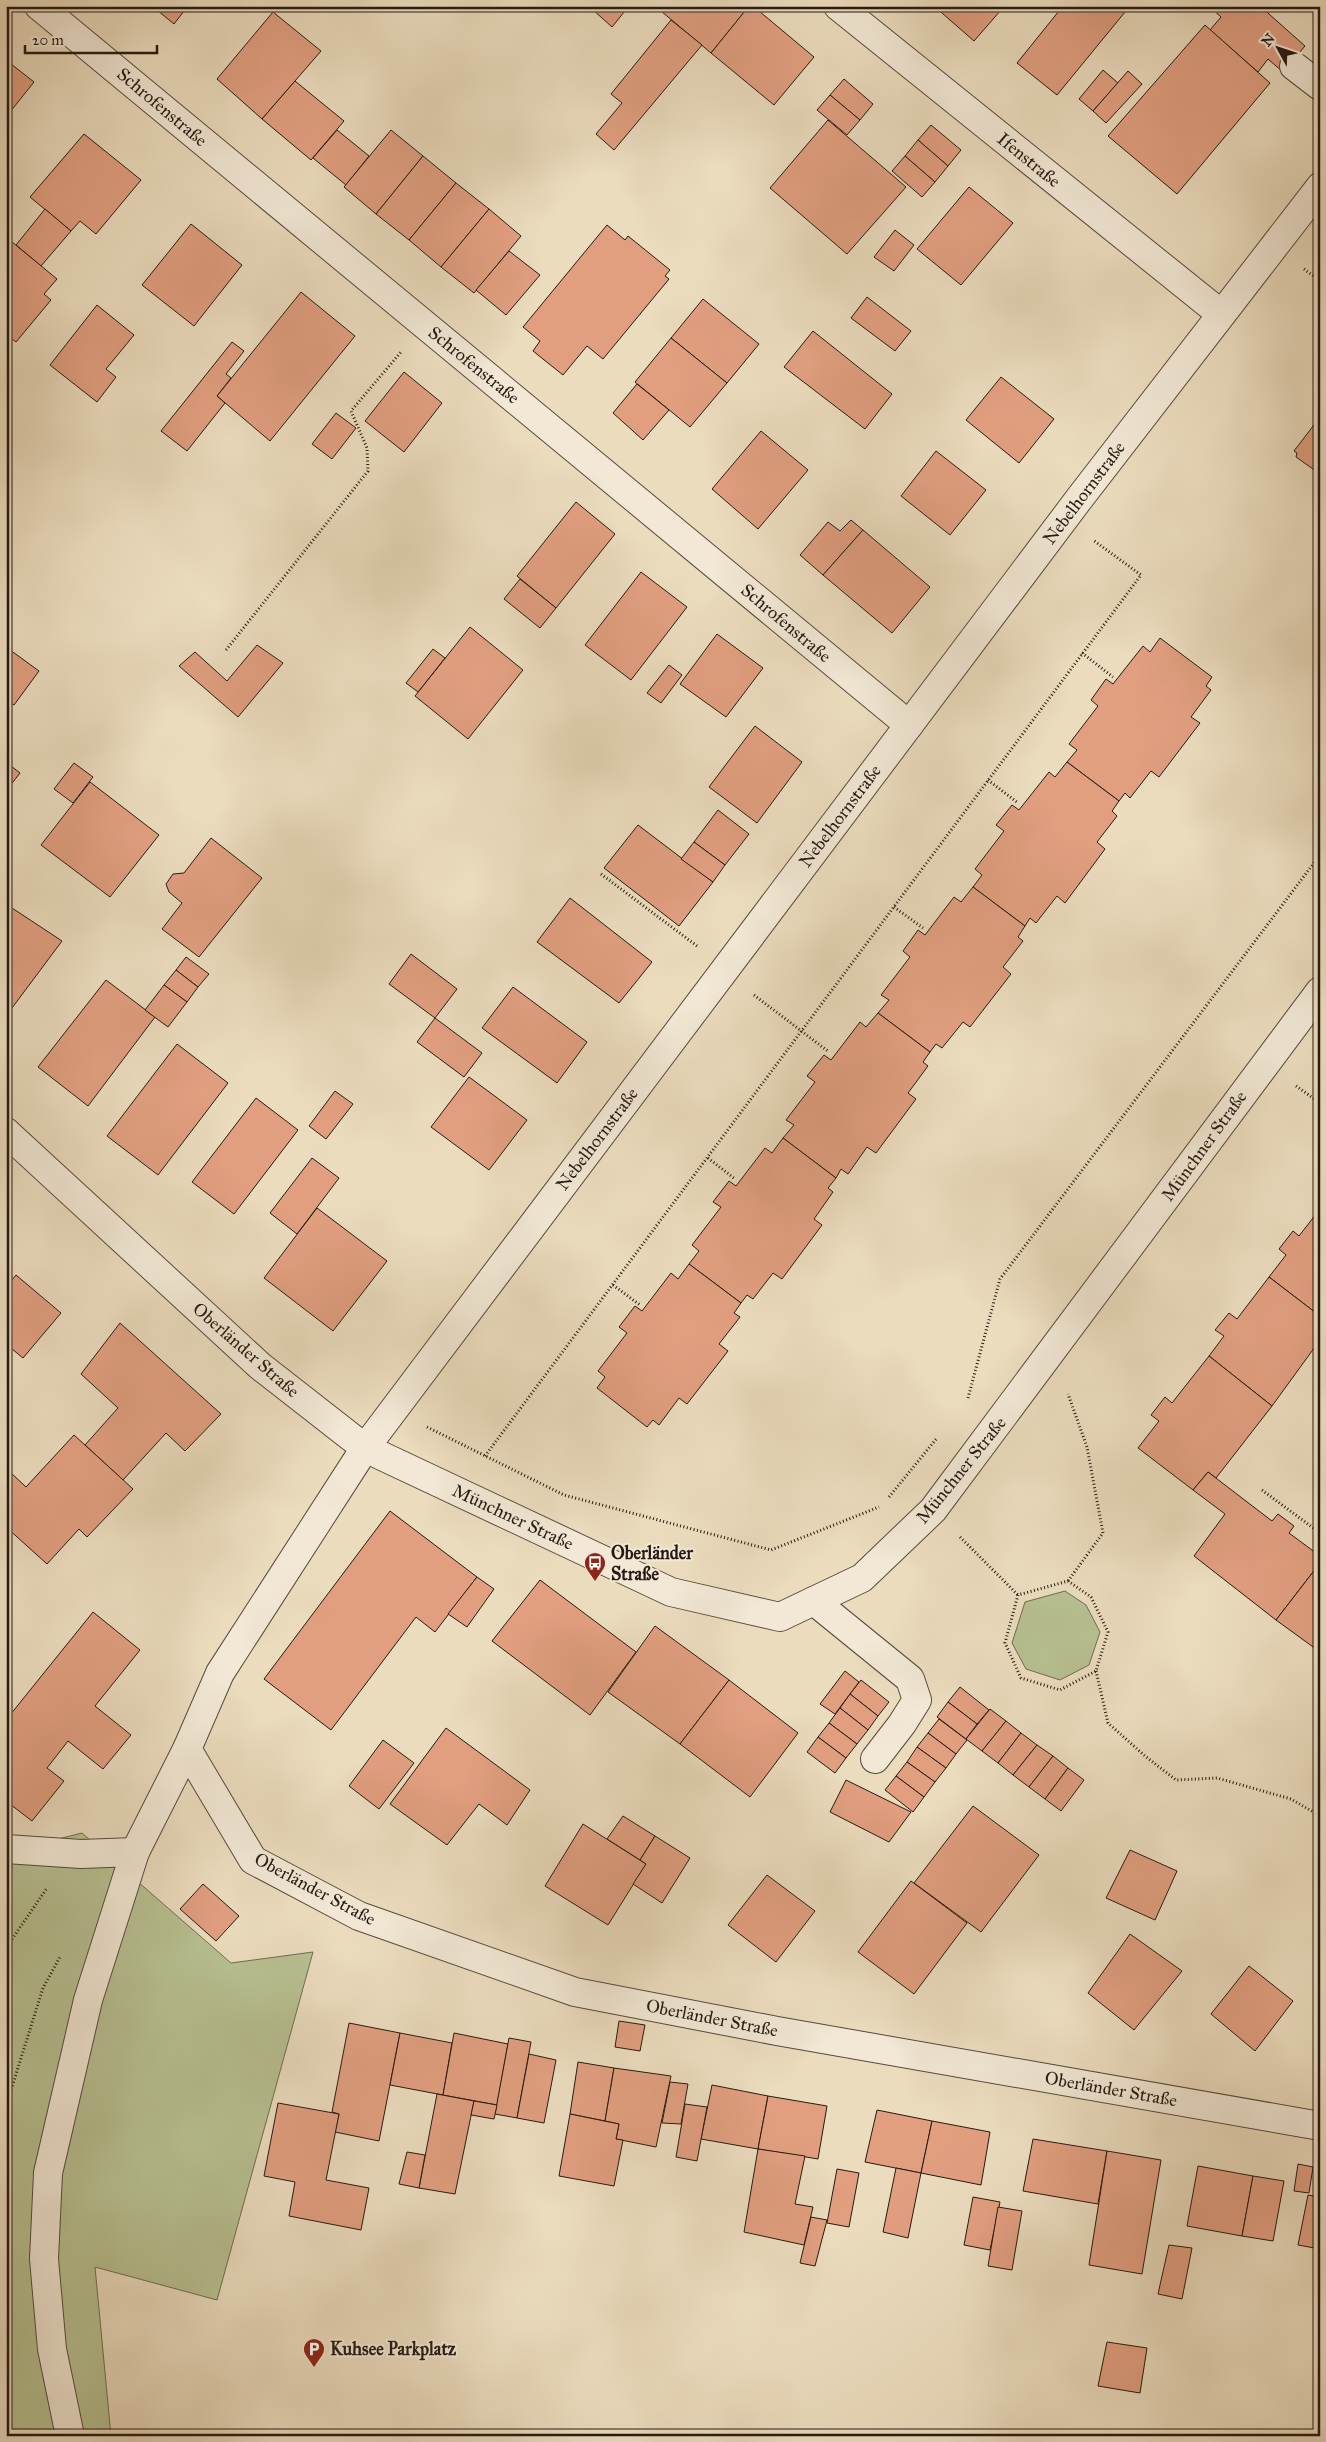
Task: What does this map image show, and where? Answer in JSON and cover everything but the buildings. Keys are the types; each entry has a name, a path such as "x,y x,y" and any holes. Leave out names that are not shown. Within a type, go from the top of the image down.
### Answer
{"street":[{"name":"Schrofenstraße","path":"39,6 909,724"},
{"name":"Ifenstraße","path":"838,6 1221,314"},
{"path":"1294,66 1320,86"},
{"name":"Nebelhornstraße","path":"365,1448 1065,518 1320,187"},
{"name":"Münchner Straße","path":"365,1448 671,1592 780,1616 814,1601 862,1578 933,1510 1320,991"},
{"name":"Oberländer Straße","path":"6,1132 260,1366 365,1448"},
{"path":"70,2436 52,2349 44,2259 48,2173 88,2000 135,1852 187,1749 220,1673 365,1448"},
{"path":"814,1601 910,1678 917,1700 875,1760"},
{"name":"Oberländer Straße","path":"187,1749 253,1860 359,1916 575,1992 777,2031 1320,2126"},
{"path":"6,1848 81,1854 135,1852"}],"path":[{"path":"226,650 368,471 367,448 351,411 424,324"},
{"path":"485,1456 1141,576 1065,518"},
{"path":"1082,653 1113,677"},
{"path":"988,780 1018,804"},
{"path":"967,1401 1000,1279 1320,854"},
{"path":"601,874 829,1052"},
{"path":"894,907 923,928"},
{"path":"708,1158 735,1178"},
{"path":"613,1285 640,1305"},
{"path":"1018,1595 1068,1582 1103,1533 1087,1447 1052,1352"},
{"path":"393,1410 564,1496 771,1550 882,1506"},
{"path":"888,1498 942,1431"},
{"path":"1262,1490 1320,1533"},
{"path":"933,1510 1018,1595"},
{"path":"1068,1582 1091,1597 1108,1632 1096,1671 1108,1723 1145,1756 1176,1780 1217,1778 1291,1798 1320,1816"},
{"path":"1018,1595 1005,1643 1022,1678 1060,1690 1096,1671"},
{"path":"6,1948 48,1887 81,1854"}],"green space":[{"path":"1065,1591 1086,1605 1100,1632 1089,1665 1060,1680 1026,1669 1012,1643 1025,1602"},
{"path":"82,1833 231,1963 313,1952 217,2300 95,2267 111,2436 6,2436 6,1852"}],"place":[{"name":"Oberländer Straße","path":"595,1582"},
{"name":"Kuhsee Parkplatz","path":"314,2368"}]}
